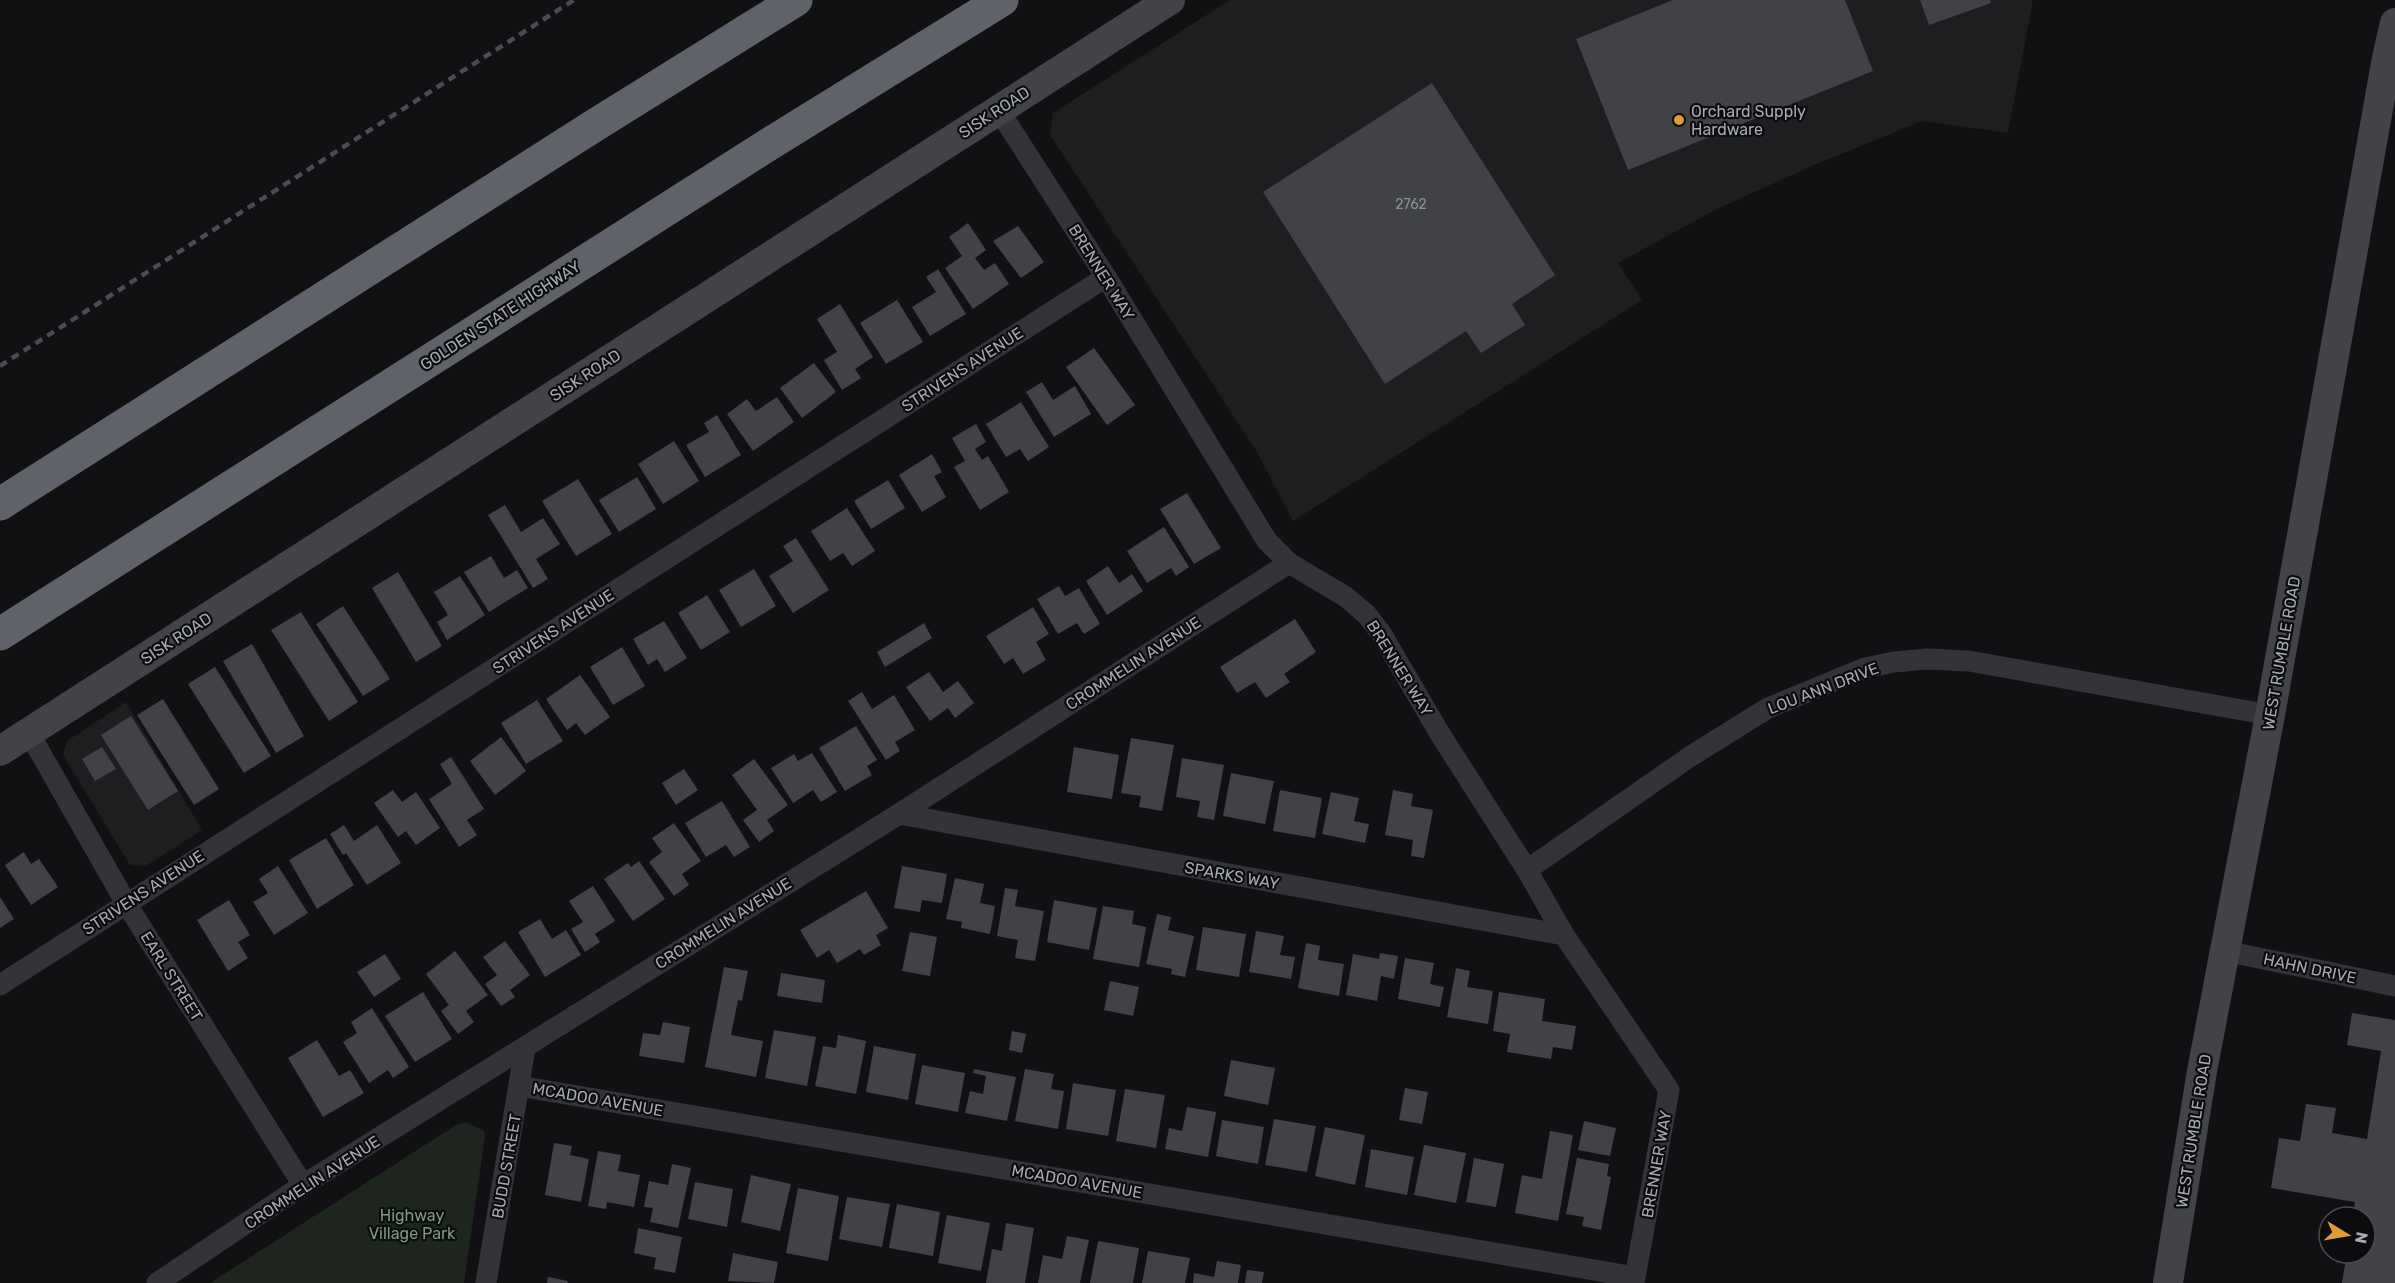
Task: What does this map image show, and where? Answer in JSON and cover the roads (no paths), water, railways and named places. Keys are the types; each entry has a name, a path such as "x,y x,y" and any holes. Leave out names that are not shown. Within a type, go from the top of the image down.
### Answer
{"highway":[{"path":"0,504 592,127 796,0"},
{"name":"GOLDEN STATE HIGHWAY","path":"0,634 771,143 1002,0"}],"main road":[{"name":"SISK ROAD","path":"0,751 1170,0"},
{"name":"WEST RUMBLE ROAD","path":"2168,1283 2202,1071 2270,715 2395,23"}],"street":[{"name":"BRENNER WAY","path":"998,109 1106,278 1266,541 1289,564 1346,597 1366,614 1381,633 1440,734 1527,870 1564,935 1669,1090 1635,1280"},
{"name":"STRIVENS AVENUE","path":"0,985 1106,278"},
{"name":"CROMMELIN AVENUE","path":"157,1283 303,1185 899,814 1289,564"},
{"name":"LOU ANN DRIVE","path":"1527,870 1691,756 1768,708 1865,668 1884,664 1927,659 1969,661 2270,715"},
{"name":"EARL STREET","path":"29,733 126,903 303,1185"},
{"name":"SPARKS WAY","path":"899,814 1564,935"},
{"name":"HAHN DRIVE","path":"2225,951 2395,986"},
{"name":"BUDD STREET","path":"486,1283 525,1048"},
{"name":"MCADOO AVENUE","path":"519,1086 1635,1280"}],"railway":[{"path":"0,366 574,0"}],"place":[{"name":"Orchard Supply Hardware","path":"1679,120"}],"park label":[{"name":"Highway Village Park","path":"412,1224"}]}
